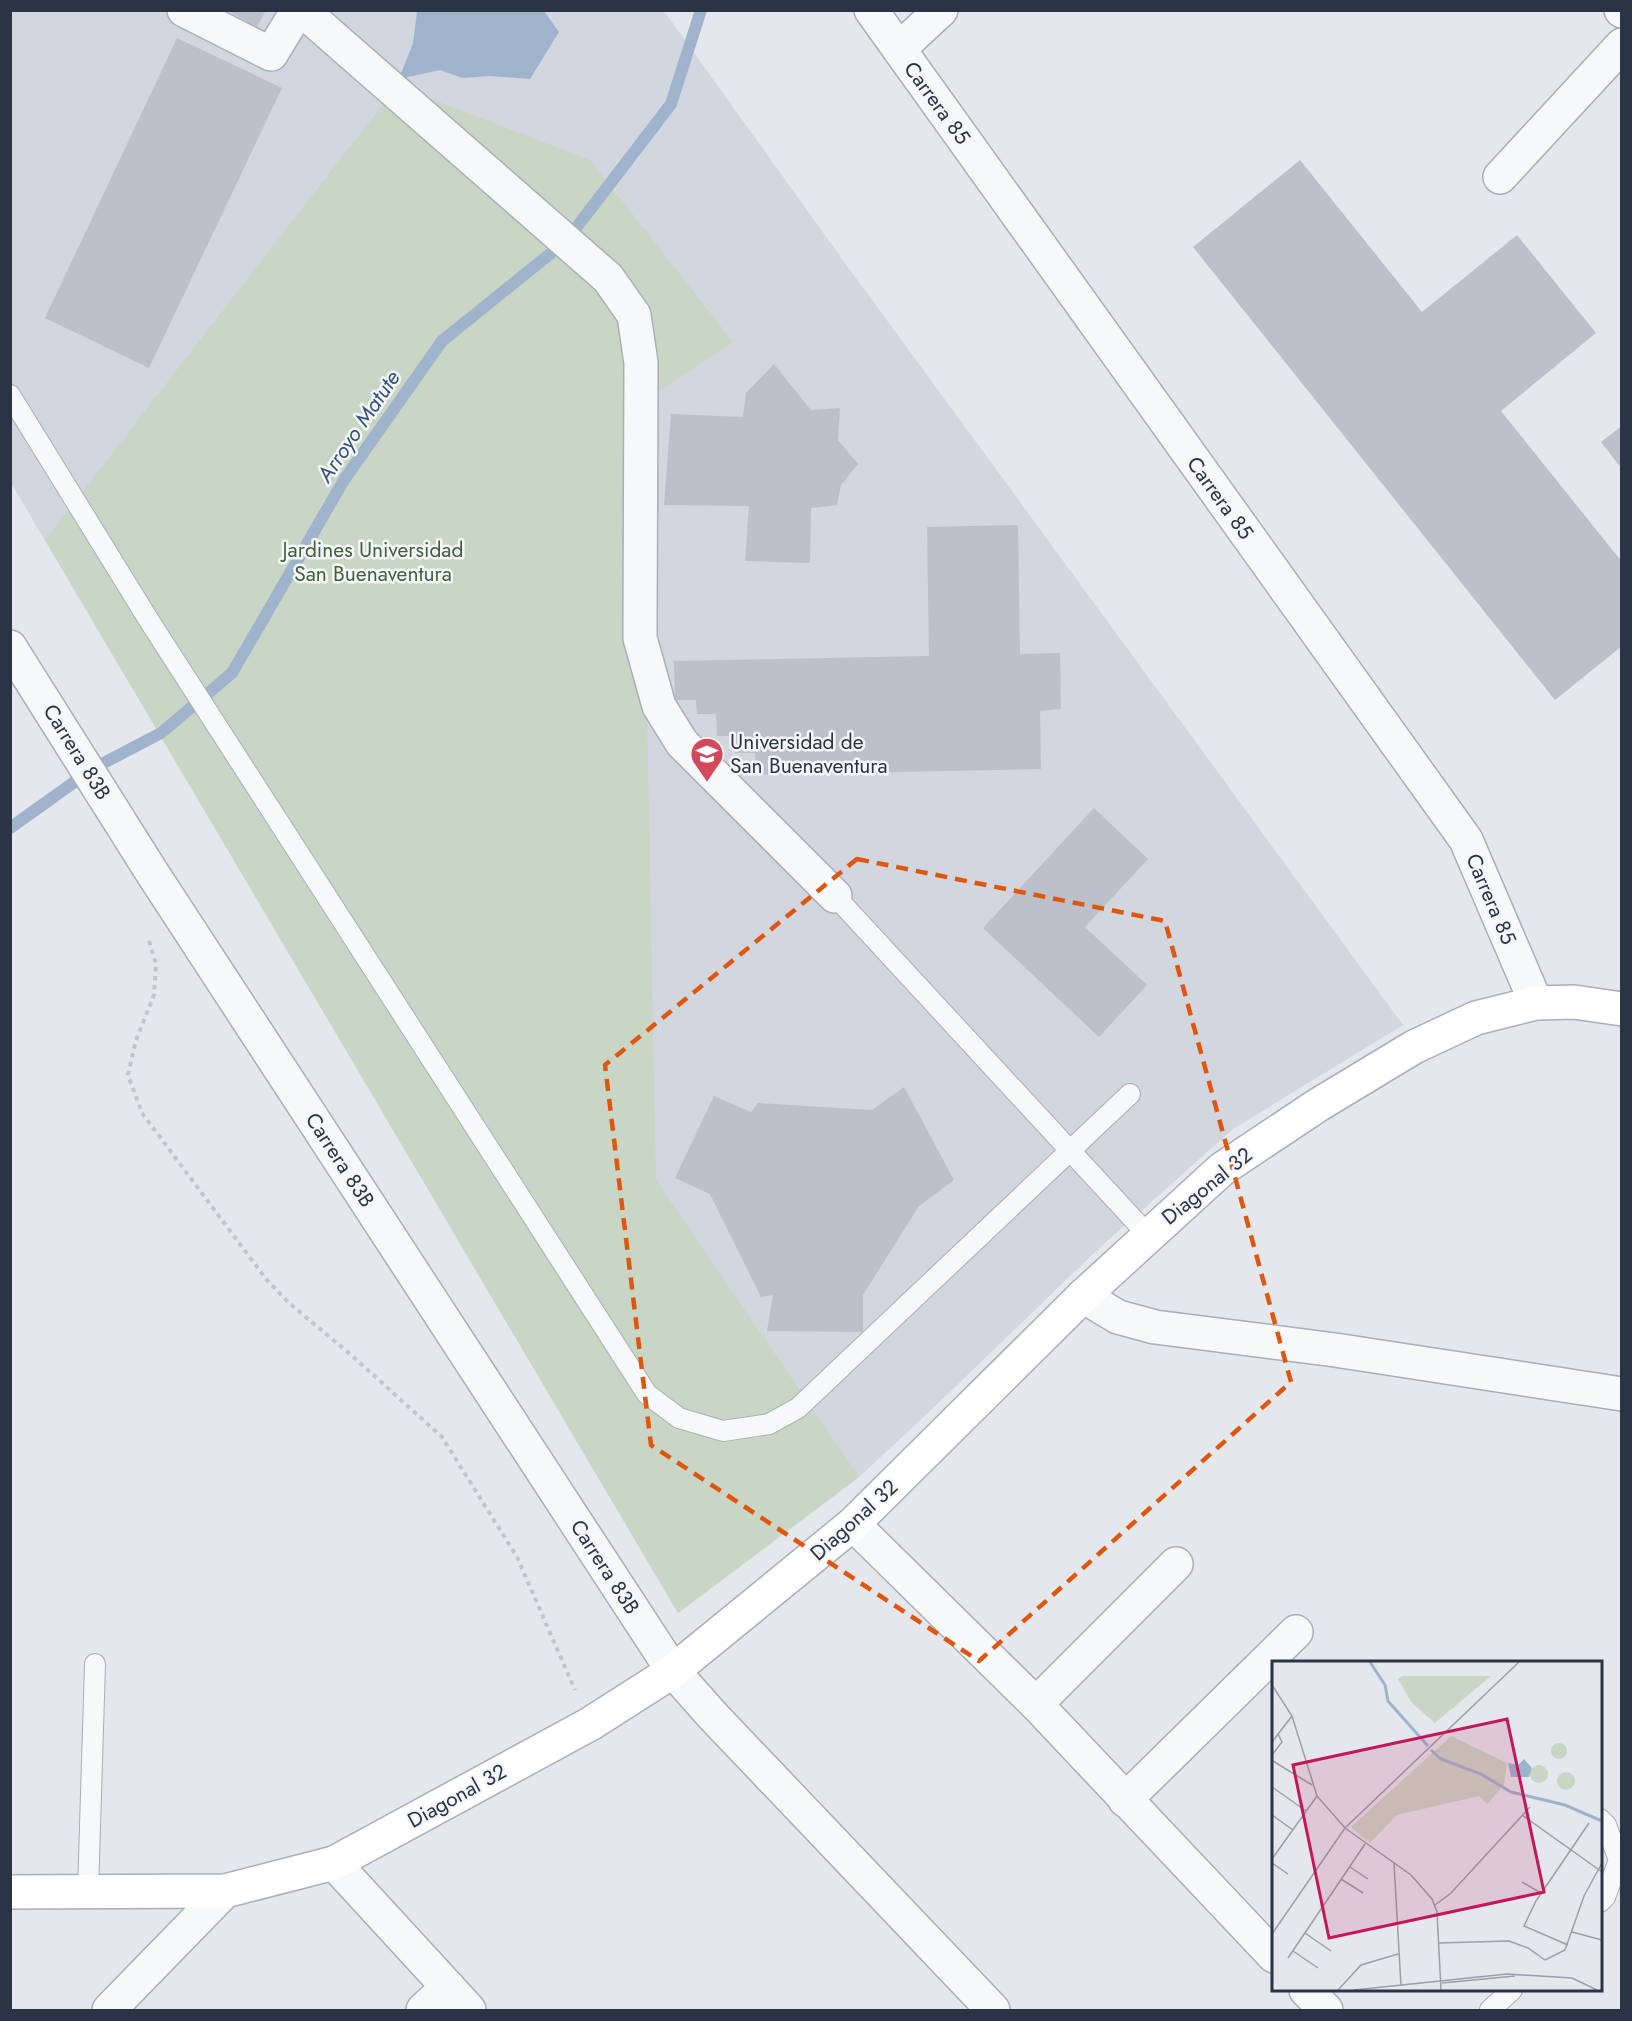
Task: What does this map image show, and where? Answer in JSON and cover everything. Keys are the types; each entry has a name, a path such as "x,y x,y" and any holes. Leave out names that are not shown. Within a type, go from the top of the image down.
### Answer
{"street":[{"path":"184,10 270,54 300,10 608,278 634,315 641,363 639,638 659,706 682,743 835,896"},
{"name":"Carrera 85","path":"871,10 1466,840 1536,1003"},
{"path":"899,49 941,10"},
{"path":"1500,177 1622,45"},
{"name":"Carrera 83B","path":"18,658 151,871 673,1671 713,1716 993,2010"},
{"name":"Diagonal 32","path":"10,1892 225,1891 334,1863 590,1724 673,1671 854,1524 1083,1296 1222,1168 1318,1105 1414,1047 1476,1018 1536,1003 1574,1002 1622,1008"},
{"path":"1083,1296 1118,1317 1155,1327 1335,1350 1622,1394"},
{"path":"854,1524 1036,1704 1125,1800 1271,1948"},
{"path":"1036,1704 1176,1564"},
{"path":"1125,1800 1296,1632"},
{"path":"334,1863 459,1999 423,2010"},
{"path":"109,2010 225,1891"},
{"path":"1308,1991 1326,2010"}],"lane":[{"path":"10,395 150,622 647,1394 679,1418 723,1431 769,1424 798,1408 1131,1094"},
{"path":"835,896 1148,1234"},
{"path":"88,1892 95,1664"},
{"path":"1602,1821 1606,1825 1619,1860 1602,1900"},
{"path":"1491,2010 1510,1991"}],"path":[{"path":"146,932 156,964 154,995 136,1040 128,1075 142,1113 266,1279 289,1303 350,1354 442,1437 517,1557 590,1724"}],"highlighted area":[{"path":"857,859 1165,921 1291,1382 979,1661 651,1445 605,1065"}],"shaded area":[{"name":"Universidad de San Buenaventura","path":"11,11 664,11 842,259 1403,1025 1233,1129 1093,1254 859,1477 678,1613 11,483"}],"green space":[{"name":"Jardines Universidad San Buenaventura","path":"397,86 590,160 733,342 641,403 656,1180 859,1477 678,1613 45,540"}],"water":[{"path":"419,11 544,11 559,32 530,79 490,76 462,78 440,70 399,79 413,43"}],"building":[{"path":"227,10 266,10 257,27"},
{"path":"177,38 282,88 149,368 45,318"},
{"path":"1300,160 1422,312 1517,235 1596,333 1501,411 1622,562 1622,646 1555,700 1193,247"},
{"path":"774,364 811,410 840,408 838,440 858,464 841,485 837,505 811,508 810,563 745,561 749,506 664,505 671,414 743,417 746,393"},
{"path":"1622,426 1622,469 1601,442"},
{"path":"1018,525 1020,654 1060,653 1061,709 1040,711 1041,769 756,775 755,753 735,753 735,736 717,736 716,714 697,714 696,700 675,700 674,661 929,656 927,527"},
{"path":"1094,808 1148,859 1085,927 1147,985 1099,1037 983,928"},
{"path":"904,1087 954,1180 919,1206 863,1295 863,1332 767,1331 773,1295 761,1297 710,1194 675,1178 714,1096 751,1112 758,1103 872,1110"}],"waterway":[{"name":"Arroyo Matute","path":"10,828 94,768 161,733 232,673 344,480 442,341 566,241 671,104 701,10"}],"place":[{"name":"Universidad de San Buenaventura","path":"707,783"}]}
